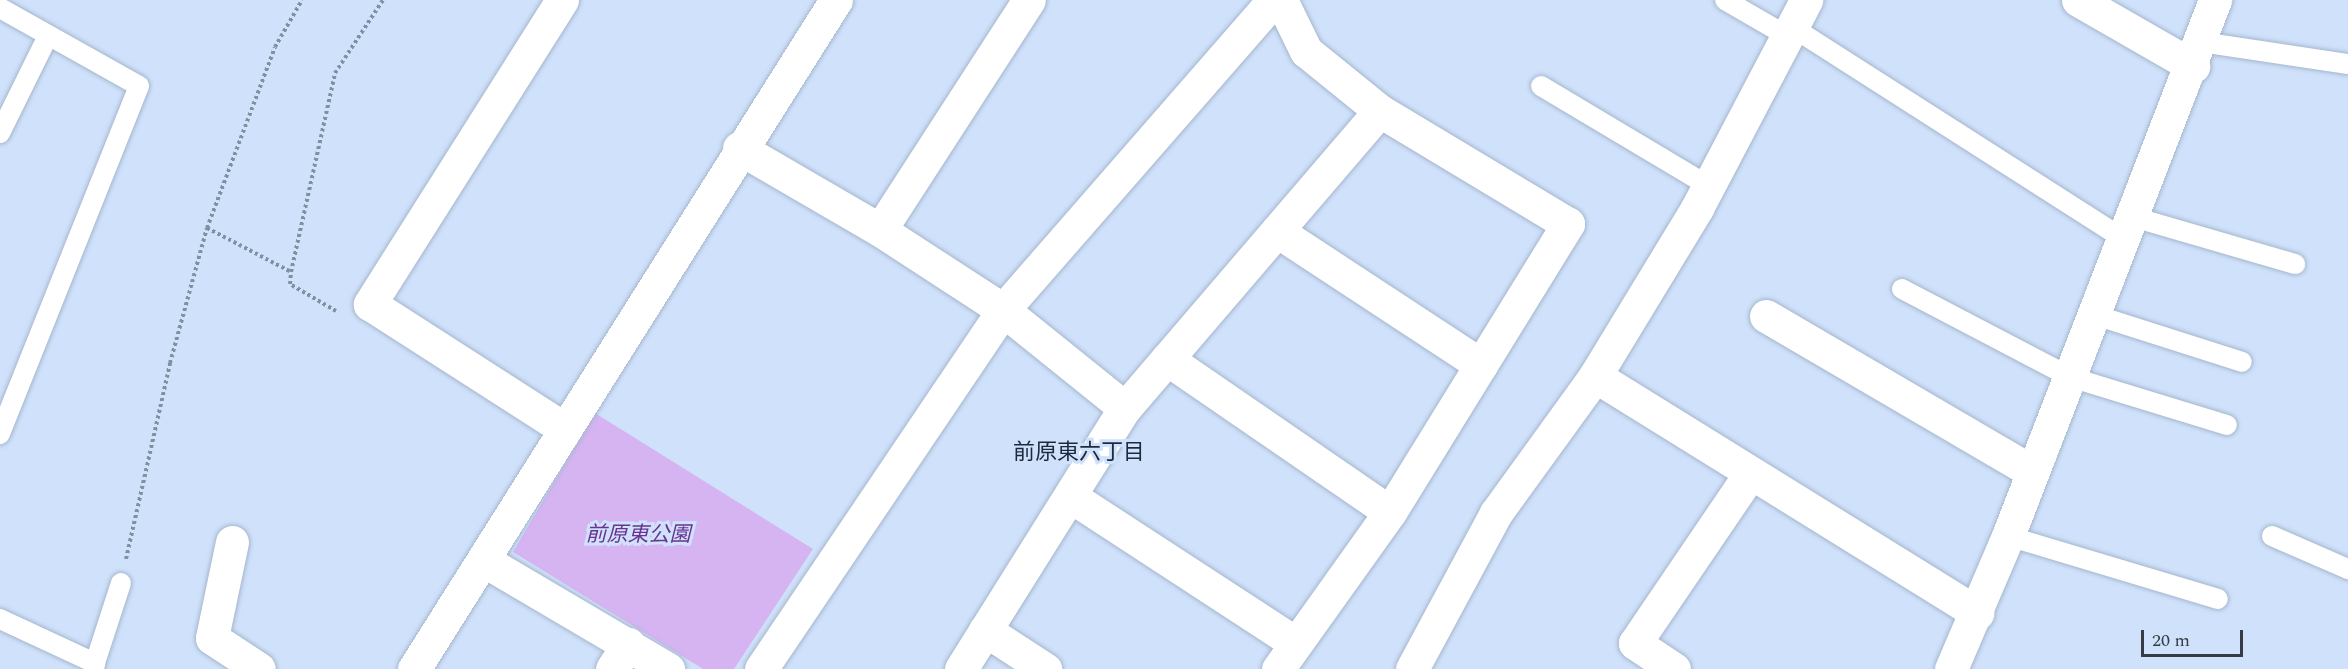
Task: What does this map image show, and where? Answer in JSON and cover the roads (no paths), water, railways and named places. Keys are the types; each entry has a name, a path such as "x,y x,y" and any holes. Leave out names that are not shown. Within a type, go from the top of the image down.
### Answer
{"street":[{"path":"562,0 370,304 565,429"},
{"path":"414,669 739,148 836,0"},
{"path":"880,230 1029,0"},
{"path":"761,669 1003,310 1273,0"},
{"path":"1070,496 1286,656 1390,512 1568,224 1380,111 1306,51 1281,0"},
{"path":"2078,0 2197,54"},
{"path":"1951,669 1977,613 2008,536 2197,54 2215,0"},
{"path":"1412,669 1496,513 1595,376 1709,186 1795,21"},
{"path":"961,669 1125,408 1380,111"},
{"path":"739,148 880,230 1003,310 1125,408"},
{"path":"1278,231 1481,365"},
{"path":"1766,316 2033,472"},
{"path":"1167,358 1390,512"},
{"path":"1595,376 1749,475 1977,613"},
{"path":"1674,669 1635,644 1749,475"},
{"path":"232,542 212,638 259,669"},
{"path":"483,560 620,657 668,669"},
{"path":"985,630 1045,669"}],"lane":[{"path":"1725,0 1795,21 2129,228 2295,264"},
{"path":"0,8 139,86 0,434"},
{"path":"0,133 48,36"},
{"path":"2197,54 2348,64"},
{"path":"1541,86 1709,186"},
{"path":"1902,289 2070,377 2227,425"},
{"path":"2095,315 2242,362"},
{"path":"2008,536 2218,599"},
{"path":"2272,536 2348,569"},
{"path":"0,618 95,666 121,583"}],"district":[{"name":"前原東六丁目","path":"1079,453"}],"park label":[{"name":"前原東公園","path":"638,535"}]}
